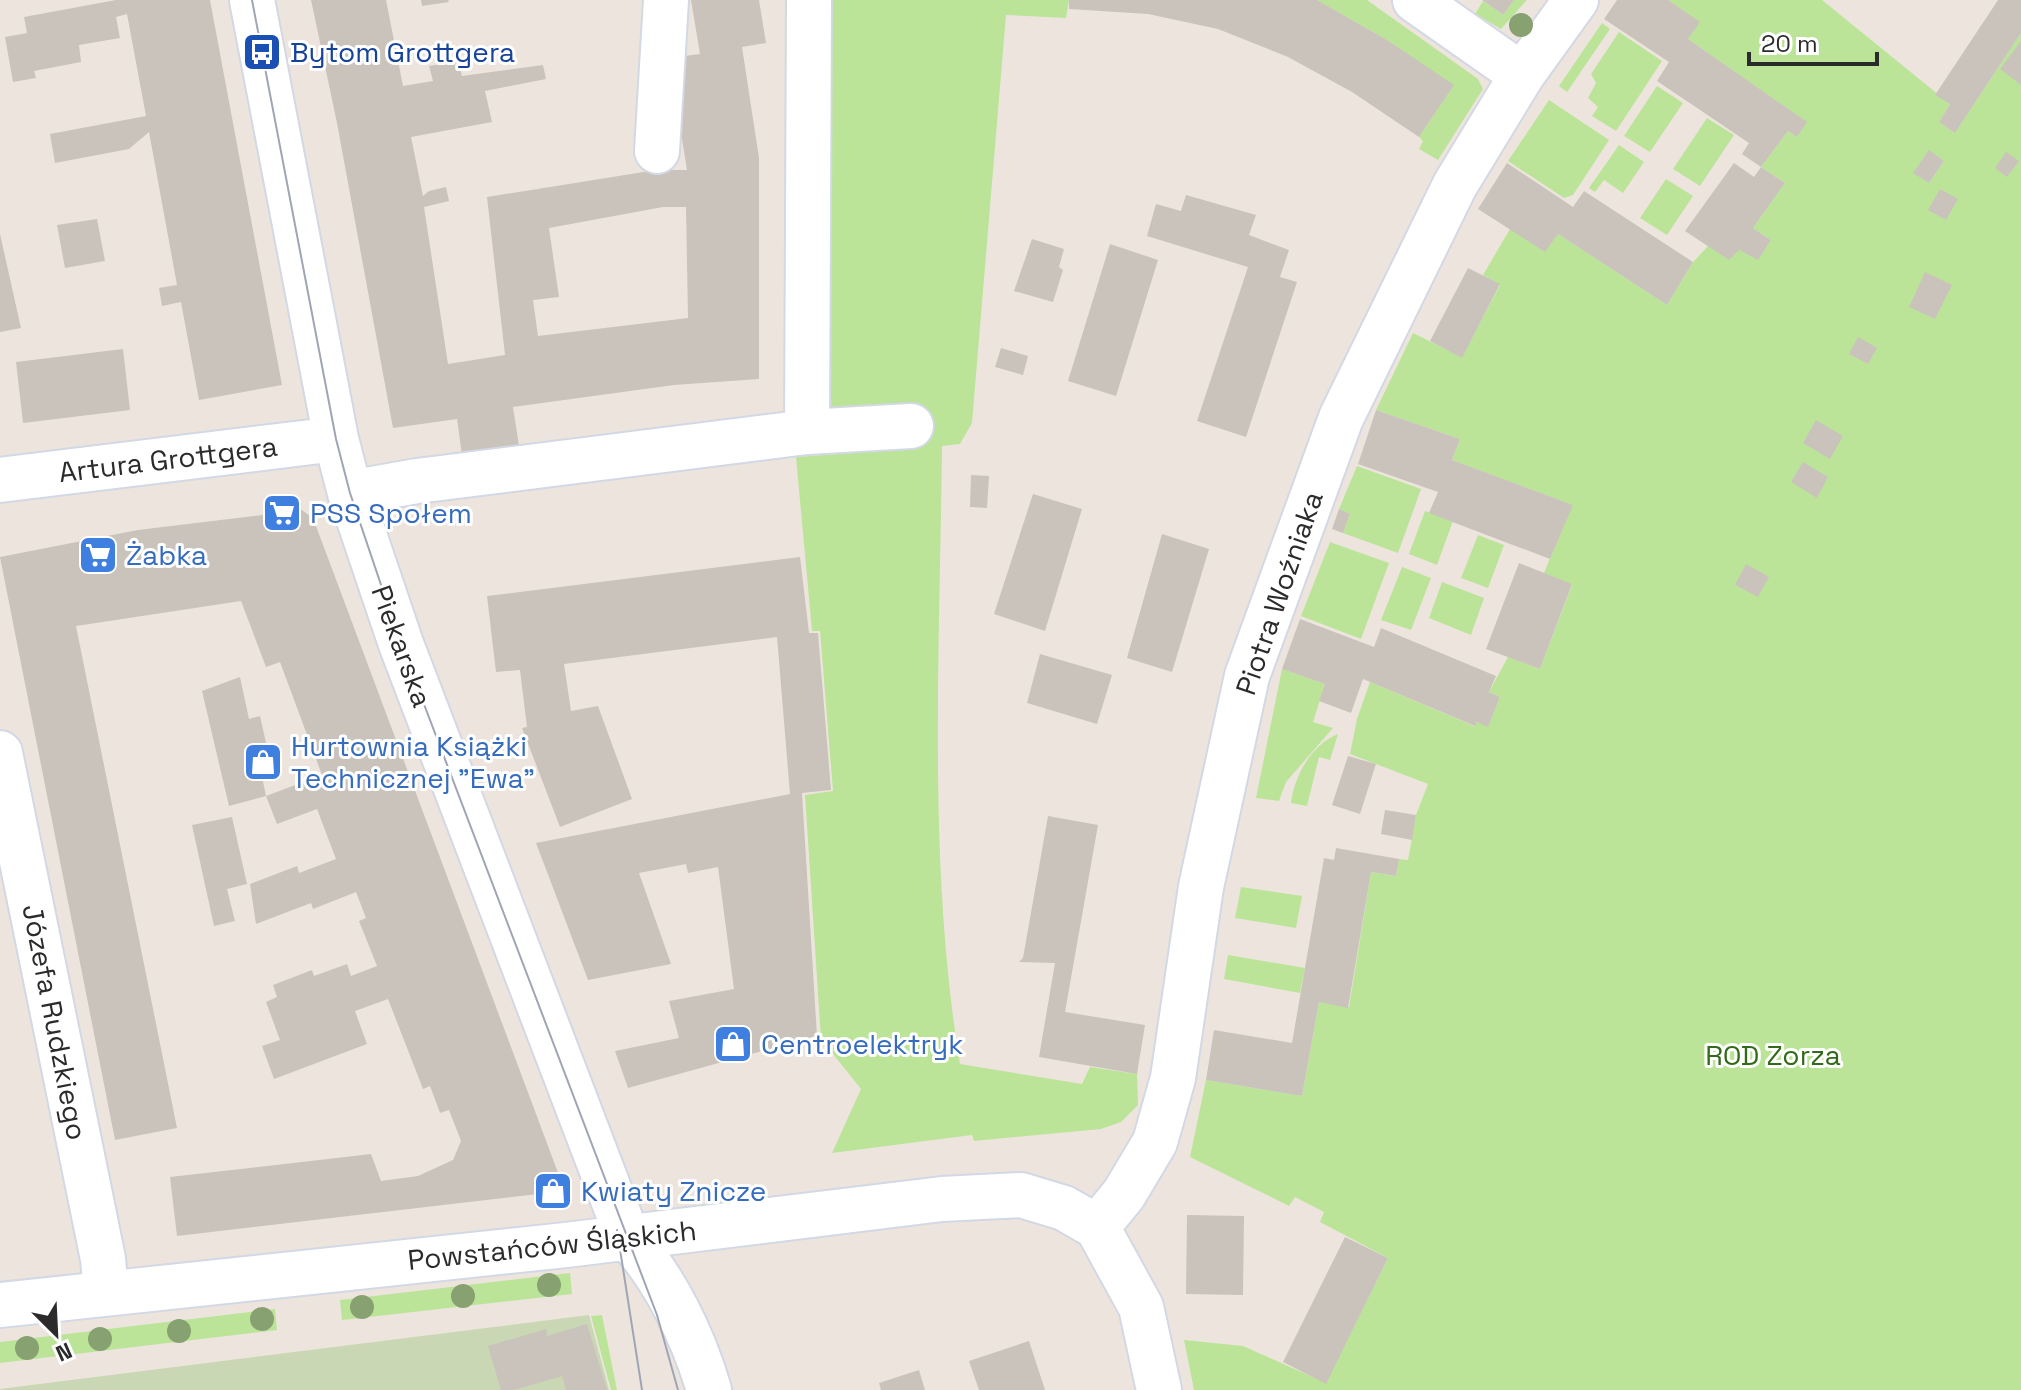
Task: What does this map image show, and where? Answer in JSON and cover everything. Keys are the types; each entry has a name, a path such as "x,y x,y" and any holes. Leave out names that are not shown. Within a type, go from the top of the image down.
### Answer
{"street":[{"name":"Piekarska","path":"252,0 336,439 350,493 401,644 627,1236 654,1266 701,1362 709,1390"},
{"path":"657,151 666,0"},
{"path":"807,432 809,0"},
{"path":"1415,0 1522,75"},
{"name":"Piotra Woźniaka","path":"1097,1227 1124,1194 1155,1142 1173,1078 1201,887 1247,676 1341,418 1455,185 1522,75 1576,0"},
{"path":"350,493 417,481 807,432 911,426"},
{"name":"Artura Grottgera","path":"0,480 336,439"},
{"name":"Józefa Rudzkiego","path":"0,753 103,1259 106,1292"},
{"name":"Powstańców Śląskich","path":"0,1305 942,1199 1021,1195 1064,1208 1097,1227"},
{"path":"1097,1227 1141,1307 1159,1390"}],"green space":[{"path":"822,0 1069,0 1066,18 1006,15 972,423 960,444 942,446 939,834 950,989 960,1064 1082,1084 1090,1067 1137,1074 1138,1105 1121,1122 1101,1129 974,1141 972,1135 832,1153 861,1089 821,1039 805,795 833,791 820,631 812,631 796,457 854,453 855,409 820,411"},
{"path":"1317,0 1367,0 1478,79 1483,89 1438,160 1419,149 1423,141 1419,137 1453,86 1387,40"},
{"path":"1514,0 1527,0 1501,29 1475,14 1483,1 1503,15"},
{"name":"ROD Zorza","path":"1668,0 1822,0 1950,104 1939,122 1955,133 2021,33 2021,1390 1194,1390 1184,1340 1243,1346 1326,1383 1388,1258 1320,1222 1324,1212 1295,1197 1289,1206 1190,1157 1206,1080 1302,1096 1319,1002 1349,1007 1371,872 1396,876 1399,859 1408,860 1416,815 1428,784 1350,754 1357,719 1370,682 1474,726 1477,722 1488,726 1500,697 1489,692 1508,657 1540,669 1572,585 1544,573 1572,505 1452,460 1460,439 1376,410 1413,333 1462,357 1500,285 1483,275 1510,229 1558,234 1667,305 1693,262 1708,246 1739,250 1758,259 1771,240 1753,228 1785,183 1761,167 1788,131 1797,137 1806,122 1688,39 1699,22","holes":["1929,151 1944,161 1929,183 1914,173"]},
{"path":"1602,23 1610,29 1567,92 1559,86"},
{"path":"1619,32 1662,61 1616,131 1592,116 1598,107 1588,98 1596,83 1591,74"},
{"path":"1657,86 1683,103 1650,152 1624,136"},
{"path":"1549,100 1609,140 1573,195 1564,198 1508,161"},
{"path":"1707,118 1734,135 1700,186 1673,169"},
{"path":"1619,145 1644,162 1623,193 1604,180 1595,192 1589,188"},
{"path":"1666,179 1693,196 1667,235 1640,218"},
{"path":"1357,466 1421,489 1398,553 1343,533 1350,514 1339,509"},
{"path":"1425,511 1453,521 1437,565 1409,554"},
{"path":"1478,535 1504,545 1488,588 1461,578"},
{"path":"1330,542 1389,563 1361,639 1301,616"},
{"path":"1402,567 1431,578 1411,630 1381,620"},
{"path":"1442,582 1484,598 1471,635 1429,618"},
{"path":"1282,669 1325,684 1313,722 1333,728 1286,782 1279,801 1256,798"},
{"path":"1338,734 1330,760 1319,757 1307,806 1291,803 1300,772 1312,753"},
{"path":"1241,887 1302,896 1296,928 1235,918"},
{"path":"1228,955 1305,968 1300,993 1224,979"},
{"path":"570,1273 572,1294 342,1320 340,1300"},
{"path":"275,1309 277,1330 0,1363 0,1342"},
{"path":"589,1315 609,1390 0,1390 0,1389"},
{"path":"602,1315 617,1390 611,1390 591,1316"}],"building":[{"path":"116,0 210,0 282,385 199,400 181,302 162,306 159,288 177,285 149,132 129,149 55,163 50,134 146,116 127,14 116,17 120,38 79,45 81,62 34,71 36,78 13,82 5,37 27,33 24,17"},
{"path":"311,0 386,0 403,86 433,81 429,66 458,61 462,76 543,65 546,79 485,91 492,122 411,137 423,196 429,191 446,187 449,201 424,207 448,364 505,355 487,197 656,170 687,170 669,58 700,54 691,0 759,0 766,43 742,47 759,158 759,379 674,385 513,407 519,446 462,455 457,419 393,428","holes":["663,207 686,207 688,318 538,336 533,300 559,297 549,228"]},
{"path":"421,0 448,0 449,2 422,6"},
{"path":"1069,0 1317,0 1387,40 1454,85 1419,137 1352,92 1288,57 1218,29 1148,14 1069,9"},
{"path":"1482,0 1514,0 1503,15"},
{"path":"1617,0 1668,0 1700,22 1688,39 1807,122 1797,137 1788,131 1761,167 1742,154 1749,143 1657,81 1669,62 1604,19"},
{"path":"1998,0 2021,0 2021,33 1955,133 1939,122 1950,104 1935,95"},
{"path":"2021,41 2021,85 2000,69"},
{"path":"1929,150 1944,161 1929,183 1913,173"},
{"path":"2006,152 2019,161 2007,177 1995,168"},
{"path":"1507,163 1573,207 1584,191 1693,262 1667,305 1558,234 1545,252 1478,209"},
{"path":"1734,163 1754,177 1761,167 1785,183 1753,228 1771,240 1758,260 1739,250 1729,260 1685,231"},
{"path":"1940,189 1958,199 1946,220 1928,210"},
{"path":"1186,195 1256,215 1249,235 1289,250 1280,277 1297,282 1246,437 1197,421 1248,267 1147,236 1156,204 1181,211"},
{"path":"97,219 105,261 65,268 57,225"},
{"path":"0,234 21,328 0,332"},
{"path":"1032,239 1064,249 1059,267 1063,270 1053,302 1014,291"},
{"path":"1110,244 1158,260 1116,396 1068,381"},
{"path":"1468,268 1500,284 1462,358 1430,341"},
{"path":"1925,272 1952,285 1935,319 1909,307"},
{"path":"1858,337 1877,348 1868,364 1849,354"},
{"path":"1001,348 1028,356 1023,375 995,367"},
{"path":"123,349 130,410 23,423 16,362"},
{"path":"1376,410 1460,439 1452,460 1573,505 1550,559 1429,513 1438,492 1358,464"},
{"path":"1816,420 1843,436 1830,459 1803,443"},
{"path":"1803,462 1828,477 1817,498 1791,482"},
{"path":"971,475 989,476 987,508 970,507"},
{"path":"1033,494 1082,509 1045,631 994,614"},
{"path":"299,508 313,518 563,1186 547,1193 177,1236 170,1177 371,1154 381,1181 418,1176 453,1160 461,1141 449,1110 440,1113 430,1086 423,1089 388,999 355,1011 367,1044 274,1079 262,1046 280,1040 266,1002 277,997 273,985 312,970 314,976 347,964 351,976 377,966 359,921 366,918 356,892 313,909 311,903 256,924 250,884 297,866 299,873 336,859 317,809 277,824 266,796 322,775 280,662 266,667 241,601 76,626 177,1128 115,1140 0,557 138,530 296,511"},
{"path":"1339,509 1350,514 1343,533 1332,529"},
{"path":"1162,534 1209,549 1172,672 1127,658"},
{"path":"800,557 809,633 818,633 831,790 802,793 817,1036 628,1088 615,1051 679,1038 669,1001 734,989 718,867 688,873 686,864 639,873 671,964 588,980 536,843 790,794 777,637 564,664 571,711 598,706 632,799 560,827 522,728 527,727 520,670 496,672 487,596"},
{"path":"1519,563 1572,584 1540,669 1486,649"},
{"path":"1746,564 1769,577 1758,597 1735,585"},
{"path":"1300,619 1374,647 1381,628 1496,676 1489,692 1500,697 1488,727 1477,722 1475,726 1363,679 1351,713 1319,701 1325,684 1282,669"},
{"path":"1040,654 1112,675 1097,724 1027,703"},
{"path":"240,677 249,719 260,716 271,765 260,767 266,796 229,806 202,691"},
{"path":"1348,756 1376,764 1360,814 1332,805"},
{"path":"1385,810 1416,815 1412,840 1381,834"},
{"path":"1048,816 1098,825 1065,1012 1145,1025 1137,1074 1039,1057 1055,963 1019,962 1023,958"},
{"path":"232,817 247,884 227,889 235,921 214,926 192,825"},
{"path":"1336,848 1399,859 1396,876 1371,872 1348,1008 1319,1002 1302,1096 1206,1080 1214,1030 1292,1043 1324,858 1334,860"},
{"path":"1187,1215 1244,1216 1243,1295 1186,1294"},
{"path":"1345,1237 1388,1258 1326,1384 1283,1362"},
{"path":"587,1324 607,1390 566,1390 562,1376 514,1390 501,1390 488,1346 546,1329 547,1336"},
{"path":"1029,1341 1045,1390 979,1390 969,1361"},
{"path":"919,1370 925,1390 881,1390 879,1383"}],"tram line":[{"path":"252,0 336,439 350,493 401,644 657,1315 678,1390"},
{"path":"617,1230 642,1390"}],"place":[{"name":"Bytom Grottgera","path":"262,52"},
{"name":"PSS Społem","path":"282,513"},
{"name":"Żabka","path":"98,555"},
{"name":"Hurtownia Książki Technicznej \"Ewa\"","path":"263,762"},
{"name":"Centroelektryk","path":"733,1044"},
{"name":"Kwiaty Znicze","path":"553,1191"}]}
